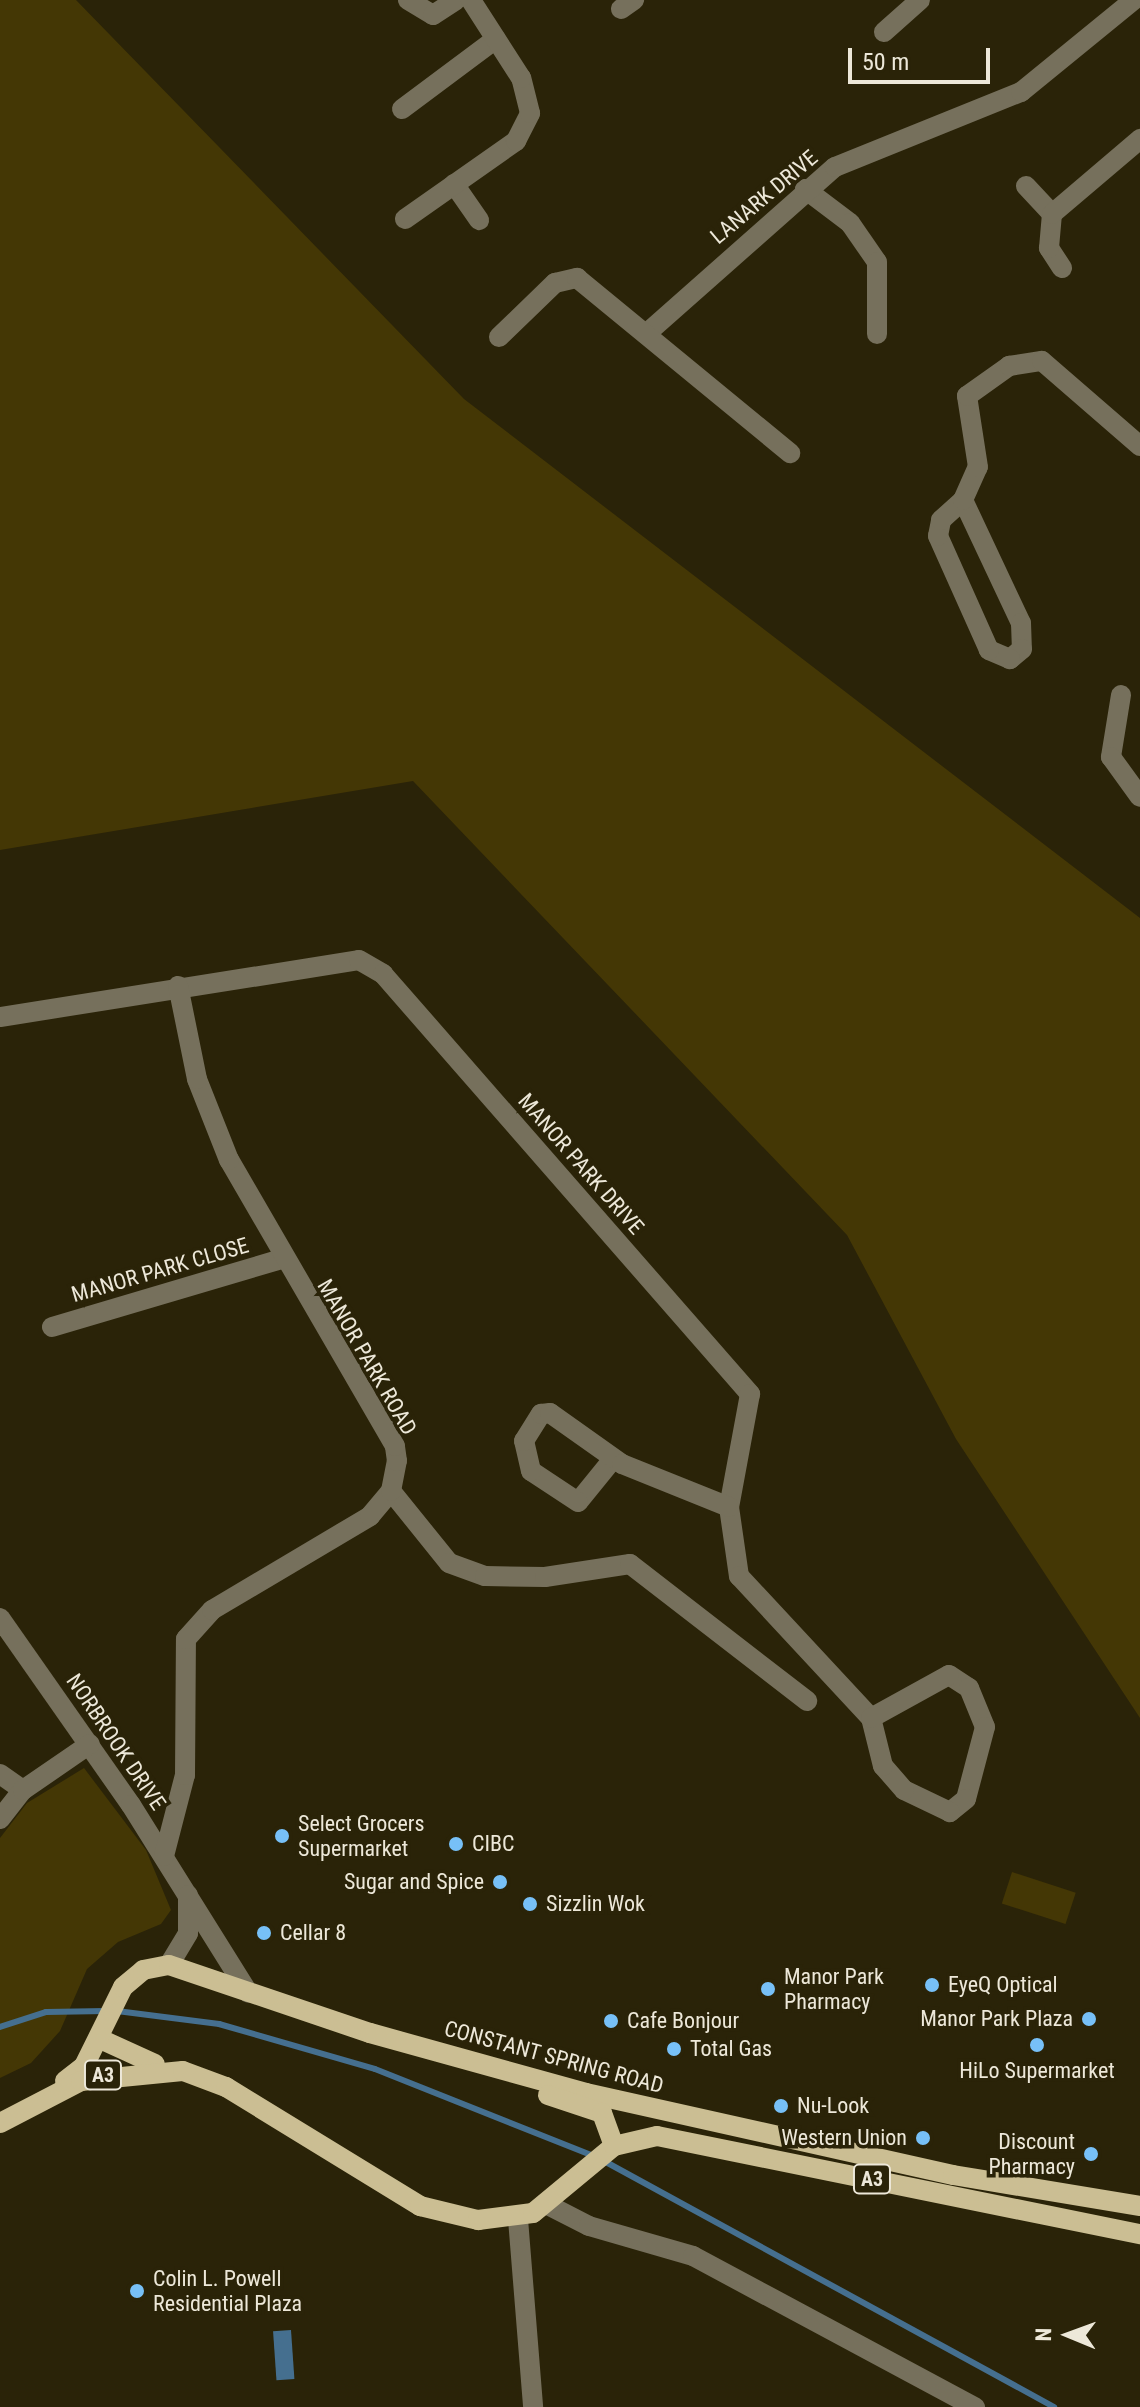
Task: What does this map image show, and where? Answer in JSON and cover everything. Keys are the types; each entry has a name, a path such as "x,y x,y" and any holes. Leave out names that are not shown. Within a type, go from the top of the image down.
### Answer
{"main road":[{"name":"CONSTANT SPRING ROAD","path":"169,1965 370,2033 680,2114 953,2175 1140,2206"},
{"name":"A3","path":"30,2107 84,2066 119,1999 143,1970 169,1965"},
{"path":"104,2032 136,2060 183,2071"},
{"path":"370,2033 602,2113 611,2150"},
{"name":"A3","path":"0,2123 98,2076 183,2071 226,2087 420,2206 478,2220 518,2219 546,2204 587,2175 611,2150 682,2138 1140,2234"}],"street":[{"path":"408,0 433,15 456,0"},
{"path":"405,219 516,141 530,113 521,78 471,0"},
{"path":"884,32 920,0"},
{"name":"LANARK DRIVE","path":"646,334 805,189 835,167 1021,92 1134,0"},
{"path":"402,109 496,39"},
{"path":"1062,268 1049,248 1052,214 1140,139"},
{"path":"454,184 479,220"},
{"path":"1026,186 1052,214"},
{"path":"805,189 850,223 877,262 877,334"},
{"path":"499,337 555,283 577,278 790,453"},
{"path":"963,500 1021,623 1022,649 1010,659 989,650 938,536 941,520 963,500 978,467 967,396 1009,366 1055,366 1140,446"},
{"path":"1121,695 1111,757 1140,797"},
{"name":"MANOR PARK DRIVE","path":"0,1017 178,986 359,960 383,974 750,1394 729,1507 739,1576 871,1718"},
{"name":"MANOR PARK ROAD","path":"178,986 197,1079 281,1259 395,1446 391,1491"},
{"name":"MANOR PARK CLOSE","path":"52,1327 281,1259"},
{"path":"613,1459 578,1502 531,1471 524,1441 541,1414 550,1413 613,1459 729,1507"},
{"path":"164,1856 185,1775 186,1639 212,1610 370,1516 391,1491 449,1563 485,1576 545,1577 630,1564 807,1701"},
{"name":"NORBROOK DRIVE","path":"0,1618 90,1744 248,1992"},
{"path":"936,1676 961,1679 985,1727 984,1751 960,1807 950,1812 904,1790 883,1766 871,1718 936,1676"},
{"path":"0,1819 23,1790 90,1744"},
{"path":"0,1774 23,1790"},
{"path":"169,1965 188,1933 188,1895"},
{"path":"546,2204 589,2226 693,2256 975,2407"},
{"path":"518,2219 533,2407"}],"shaded area":[{"path":"0,0 76,0 464,399 1140,918 1140,1718 956,1439 847,1235 413,781 0,850"},
{"path":"84,1768 146,1850 171,1910 161,1924 118,1942 87,1969 60,2031 31,2063 0,2078 0,1838 27,1803"},
{"path":"1012,1872 1076,1893 1066,1924 1002,1903"}],"water":[{"path":"291,2330 294,2379 276,2380 273,2331"}],"waterway":[{"path":"0,2027 46,2012 106,2011"},
{"path":"117,2011 219,2024 375,2069 594,2156"},
{"path":"604,2161 1054,2407"}],"place":[{"name":"Select Grocers Supermarket","path":"282,1836"},
{"name":"CIBC","path":"456,1844"},
{"name":"Sugar and Spice","path":"500,1882"},
{"name":"Sizzlin Wok","path":"530,1904"},
{"name":"Cellar 8","path":"264,1933"},
{"name":"EyeQ Optical","path":"932,1985"},
{"name":"Manor Park Pharmacy","path":"768,1989"},
{"name":"Manor Park Plaza","path":"1089,2019"},
{"name":"Cafe Bonjour","path":"611,2021"},
{"name":"HiLo Supermarket","path":"1037,2045"},
{"name":"Total Gas","path":"674,2049"},
{"name":"Nu-Look","path":"781,2106"},
{"name":"Western Union","path":"923,2138"},
{"name":"Discount Pharmacy","path":"1091,2154"},
{"name":"Colin L. Powell Residential Plaza","path":"137,2291"}]}
